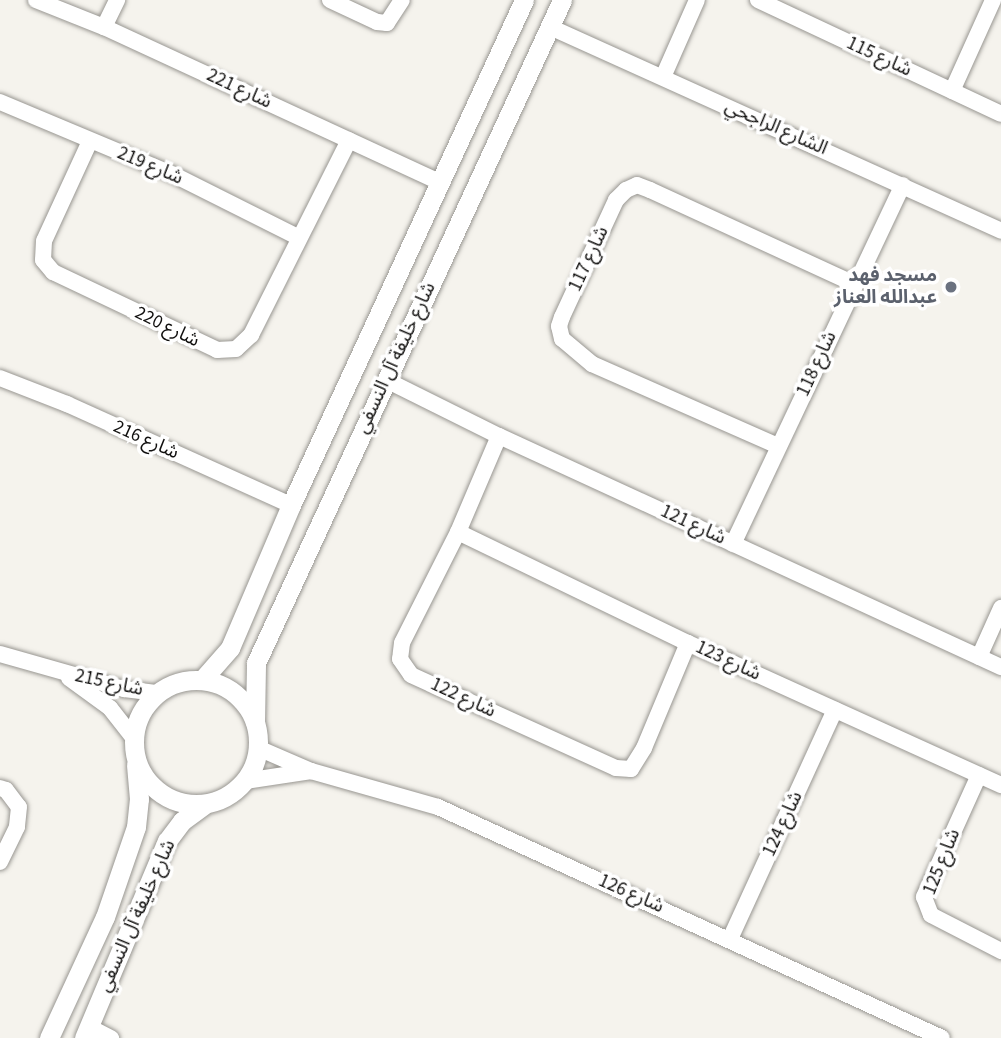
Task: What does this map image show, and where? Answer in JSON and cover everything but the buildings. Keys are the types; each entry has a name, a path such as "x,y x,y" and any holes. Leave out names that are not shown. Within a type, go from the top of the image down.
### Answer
{"street":[{"name":"شارع 221","path":"36,0 104,27 440,182"},
{"path":"104,27 117,0"},
{"path":"330,0 377,22 387,23 402,0"},
{"name":"شارع خليفة آل النسفي","path":"202,680 230,648 292,505 524,0"},
{"name":"شارع خليفة آل النسفي","path":"255,722 256,663 562,0"},
{"path":"663,77 697,0"},
{"name":"شارع 115","path":"758,0 1001,114"},
{"path":"952,91 993,0"},
{"name":"الشارع الراجحي","path":"550,27 1001,231"},
{"name":"شارع 219","path":"0,102 174,175 298,236"},
{"name":"شارع 220","path":"90,141 44,241 43,260 53,272 217,350 236,349 251,335 298,236 349,140"},
{"name":"شارع 118","path":"733,544 903,185"},
{"name":"شارع 117","path":"778,446 592,364 562,339 559,327 562,317 616,200 626,190 637,186 650,190 855,284"},
{"name":"شارع 216","path":"0,378 67,404 292,505"},
{"name":"شارع 121","path":"386,380 499,436 1001,667"},
{"name":"شارع 122","path":"499,436 458,532 402,643 400,660 411,674 616,768 631,769 644,748 688,643"},
{"name":"شارع 123","path":"458,532 688,643 1001,785"},
{"path":"979,657 1001,608"},
{"name":"شارع 215","path":"0,654 124,689 158,693"},
{"name":"شارع 215","path":"61,673 110,708 134,747"},
{"path":"202,680 219,684 235,694 255,722 258,748 254,765 245,781 227,797 204,805 181,803 160,794 144,778 134,747 141,712 158,693 178,682 202,680"},
{"name":"شارع 124","path":"730,939 835,710"},
{"name":"شارع خليفة آل النسفي","path":"49,1038 105,918 136,827 139,799 134,747"},
{"name":"شارع 126","path":"258,748 311,771 438,807 942,1038"},
{"name":"شارع 126","path":"245,781 311,771"},
{"name":"شارع 125","path":"979,775 924,897 931,915 1001,951"},
{"path":"0,788 6,790 19,807 17,827 0,862"},
{"name":"شارع خليفة آل النسفي","path":"86,1033 167,841 182,821 204,805"},
{"path":"86,1033 111,1038"}],"place":[{"name":"مسجد فهد عبدالله العناز","path":"951,287"}]}
